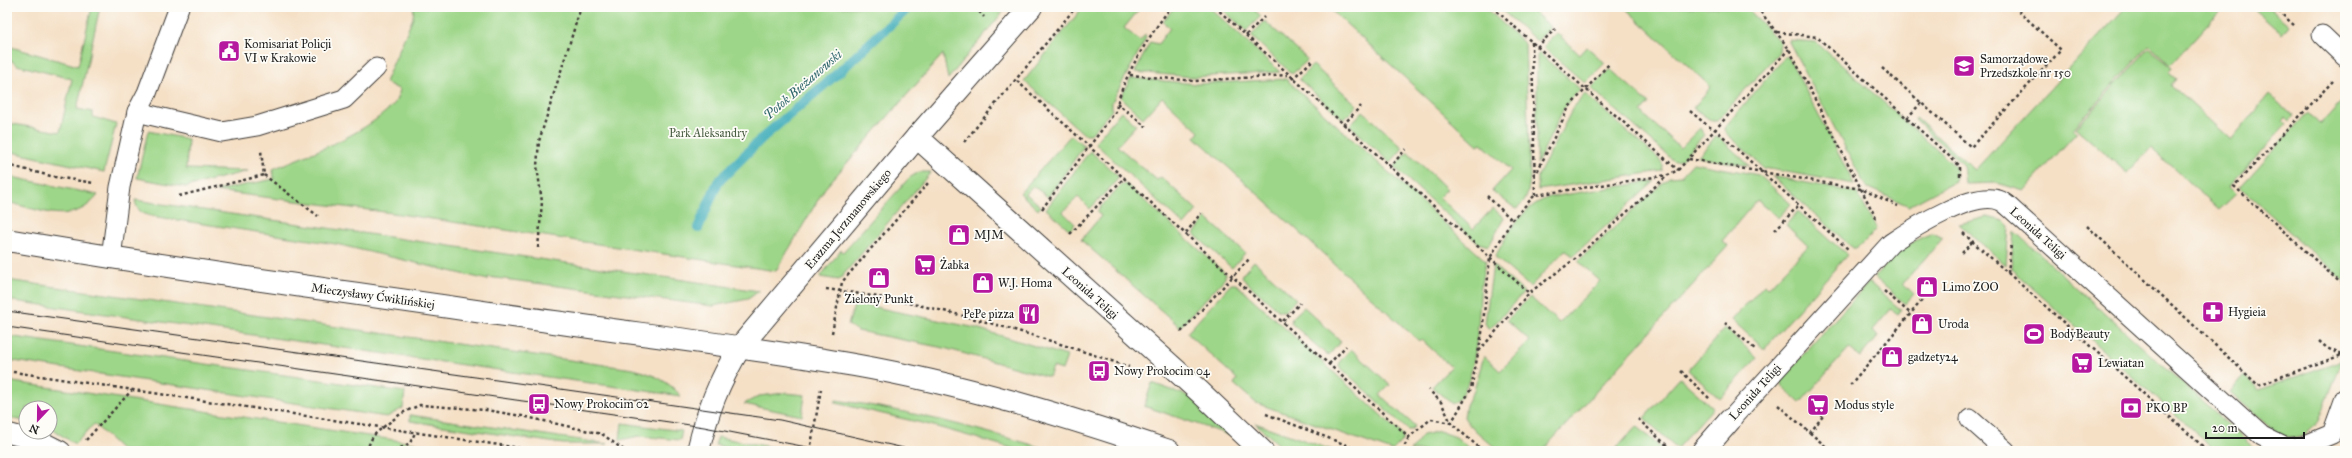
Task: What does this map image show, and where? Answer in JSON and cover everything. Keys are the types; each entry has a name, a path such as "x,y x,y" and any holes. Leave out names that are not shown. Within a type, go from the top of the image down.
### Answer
{"street":[{"name":"Erazma Jerzmanowskiego","path":"698,451 709,410 720,380 740,347 917,138 1031,7"},
{"name":"Leonida Teligi","path":"917,138 1200,392 1262,451"},
{"name":"Mieczysławy Ćwiklińskiej","path":"7,240 111,258 740,347"},
{"path":"740,347 855,365 939,383 1078,420 1170,451"},
{"name":"Leonida Teligi","path":"1703,451 1730,420"}],"lane":[{"path":"111,258 120,187 137,112 147,93 179,7"},
{"path":"2322,35 2345,57"},
{"path":"137,112 222,132 257,126 344,99 376,68"},
{"name":"Leonida Teligi","path":"1730,420 1891,243 1916,226 1941,213 1980,199 2001,201 2262,436 2286,448 2303,446 2332,434 2345,398"},
{"path":"1970,419 2006,451"},
{"path":"7,433 45,443 62,451"}],"path":[{"path":"538,248 542,202 537,166 539,141 581,7"},
{"path":"975,7 988,21"},
{"path":"1042,209 1116,111 1117,103 1149,37 1171,7"},
{"path":"1215,7 1389,168 1528,292"},
{"path":"1492,7 1678,170"},
{"path":"1757,7 1788,48 1861,189 1891,243"},
{"path":"1882,68 1971,147 2061,50 2014,7"},
{"path":"1246,35 1264,17"},
{"path":"1537,47 1555,29"},
{"path":"1777,32 1817,37 1960,166 1960,184 1939,194 1941,213 2208,451"},
{"path":"1532,42 1534,195"},
{"path":"1478,351 1528,292 1575,259 1668,175 1678,170 1716,130 1788,48"},
{"path":"1292,79 1312,61"},
{"path":"1533,175 1538,170 1569,107 1610,63"},
{"path":"1130,75 1194,81 1288,75"},
{"path":"2335,78 2234,186 2345,287"},
{"path":"1017,81 1090,145 1410,438"},
{"path":"1117,103 1146,128"},
{"path":"1907,118 1921,103"},
{"path":"1343,125 1361,106"},
{"path":"1690,111 1708,126 1716,130 1845,247"},
{"path":"260,148 264,175 318,216"},
{"path":"1389,168 1406,149"},
{"path":"1689,158 1861,189 1902,208"},
{"path":"7,165 55,177 96,183"},
{"path":"179,196 264,175"},
{"path":"1451,423 1471,389 1478,351 1490,258 1512,220 1534,195 1668,175"},
{"path":"1070,234 1125,177"},
{"path":"1487,196 1512,220"},
{"path":"1774,230 1799,205"},
{"path":"1186,233 1201,213"},
{"path":"2087,226 2258,385 2344,355"},
{"path":"1962,253 1972,241"},
{"path":"1181,332 1250,258"},
{"path":"1880,287 1911,314"},
{"path":"824,288 937,310 1029,335 1130,368"},
{"path":"835,318 840,291"},
{"path":"1850,385 1923,299"},
{"path":"1283,321 1300,303"},
{"path":"1725,323 1751,346"},
{"path":"2319,341 2327,348 2344,355"},
{"path":"1330,364 1346,346"},
{"path":"7,371 382,428 416,431 539,451"},
{"path":"1681,371 1714,402"},
{"path":"81,445 132,390"},
{"path":"1429,390 1441,402 1451,423 1483,451"},
{"path":"810,451 820,394"},
{"path":"366,451 373,436 382,428 402,414 420,405 486,410 522,416 602,434 625,451"},
{"path":"1260,412 1362,451"},
{"path":"1788,414 1831,451"},
{"path":"1810,433 1823,416"},
{"path":"1402,451 1410,438 1431,419 1451,423"},
{"path":"1638,419 1672,451"},
{"path":"395,451 410,443 416,431"},
{"path":"628,451 644,451"}],"green space":[{"path":"92,7 100,7 77,109 93,112 93,117 116,124 104,172 7,151 7,123 60,132 72,79 17,65 9,59 11,47 78,66"},
{"name":"Park Aleksandry","path":"414,7 1007,7 948,79 943,54 825,188 776,271 393,213 215,191 274,179 273,169 336,143 366,127 392,106 396,101 400,90 385,82 413,18"},
{"path":"1083,7 1141,7 1124,28 1140,41 1145,35 1146,38 1112,102 1112,110 1091,134 1084,134 1024,81"},
{"path":"1174,7 1209,7 1280,72 1192,77 1135,72 1150,42 1158,44 1170,28 1163,22"},
{"path":"1220,7 1251,7 1261,16 1246,31"},
{"path":"1328,7 1485,7 1525,44 1530,178 1527,196 1520,206 1516,209 1492,191 1511,170 1481,143 1478,145"},
{"path":"1498,7 1528,7 1551,27 1537,41"},
{"path":"1624,7 1746,7 1780,42 1779,52 1717,121 1712,121 1693,108 1711,87"},
{"path":"2126,7 2224,7 2171,65 2149,45 2073,129 2077,132 2024,191 1997,183 1965,184 1963,164 1915,120 1916,118 1975,170"},
{"path":"2251,7 2268,7 2289,25 2282,34"},
{"path":"1265,21 1308,60 1292,74 1251,36"},
{"path":"1557,33 1580,55 1587,47 1605,63 1585,83 1543,47"},
{"path":"1788,40 1816,42 1955,166 1956,181 1909,206 1866,187"},
{"path":"2149,48 2173,68 2169,73 2176,79 2171,85 2231,140 2269,94 2293,116 2289,122 2285,118 2282,121 2286,125 2229,187 2236,194 2219,210 2151,148 2127,173 2076,128"},
{"path":"1539,53 1580,89 1565,106 1537,164 1537,55"},
{"path":"1785,57 1789,58 1854,184 1764,168 1725,132 1724,128"},
{"path":"1313,65 1357,105 1344,120 1299,79"},
{"path":"1610,69 1649,103 1641,112 1680,148 1700,128 1704,135 1681,160 1674,161 1591,88"},
{"path":"1131,78 1197,84 1286,79 1486,261 1482,276 1476,349 1468,384 1461,396 1452,404 1432,387 1451,367 1421,339 1419,341 1195,137 1199,132 1162,97 1143,118 1122,99 1121,96"},
{"path":"1585,94 1660,160 1663,165 1662,171 1538,190 1538,176 1573,108"},
{"path":"2345,100 2345,282 2240,187 2308,112 2320,125 2339,104"},
{"path":"1121,111 1136,125 1117,146 1157,180 1161,177 1197,210 1184,225 1097,145 1096,141"},
{"path":"1363,111 1403,148 1390,163 1350,125"},
{"path":"148,131 188,139 186,169 248,171 185,187 137,178"},
{"path":"1071,135 1084,146 1048,197 1033,186 1026,194 1041,206 1038,210 1020,193"},
{"path":"1715,137 1720,138 1750,166 1698,157"},
{"path":"1090,151 1118,176 1117,180 1090,209 1078,197 1063,212 1075,224 1070,230 1046,209"},
{"path":"1408,152 1447,189 1439,197 1473,229 1493,208 1504,218 1489,246 1478,243 1394,167"},
{"path":"1693,163 1759,175 1791,204 1778,218 1758,200 1756,201 1722,241 1728,246 1542,451 1499,451 1469,425 1464,417 1466,405 1474,390 1484,356 1500,371 1530,341 1507,320 1530,297 1559,323 1600,281 1578,261 1669,177 1681,176"},
{"path":"919,172 931,172 839,280 820,277 841,250 843,252 909,178"},
{"path":"7,176 98,195 88,205 78,211 56,214 44,212 7,202"},
{"path":"1772,176 1857,193 1877,229 1858,248 1853,248"},
{"path":"1655,181 1573,256 1565,250 1530,287 1495,257 1517,221 1531,207 1540,201 1550,197"},
{"path":"1126,184 1225,273 1225,278 1180,327 1081,240 1101,216 1097,211 1121,185"},
{"path":"135,200 759,291 748,299 713,306 488,277 488,280 336,244 151,216 140,211"},
{"path":"1798,211 1847,255 1764,349 1732,320 1764,285 1768,288 1808,246 1786,225"},
{"path":"1987,217 2004,221 2009,226 2006,265 1959,224"},
{"path":"1206,218 1245,253 1232,268 1194,234"},
{"path":"2014,231 2258,451 2216,451 2011,269"},
{"path":"1933,233 1943,238 1903,283 1914,294 1905,304 1874,277 1887,263 1908,245"},
{"path":"1254,261 1296,299 1285,311 1279,311 1242,278 1243,274"},
{"path":"1493,265 1524,292 1489,330 1485,323"},
{"path":"7,280 633,369 659,378 676,390 681,396 7,300"},
{"path":"1869,282 1901,310 1898,314 1891,309 1873,330 1878,336 1860,357 1849,348 1800,403 1783,387 1781,379"},
{"path":"1231,284 1236,284 1403,435 1403,440 1392,451 1256,403 1234,384 1237,379 1187,333"},
{"path":"855,303 976,328 1067,356 1062,370 1053,367 1049,377 944,348 858,331 848,325"},
{"path":"1304,307 1341,341 1328,356 1291,323 1292,318"},
{"path":"1725,328 1757,358 1720,399 1688,370"},
{"path":"7,336 405,392 403,408 387,417 7,360"},
{"path":"1351,349 1390,385 1380,395 1415,426 1411,430 1408,430 1339,366 1340,361"},
{"path":"2342,360 2319,421 2305,434 2300,436 2288,437 2276,433 2230,392 2244,376 2259,390"},
{"path":"1680,378 1713,408 1677,448 1644,418"},
{"path":"7,381 460,451 123,451 94,424 75,444 58,433 58,400 18,400 18,420 7,418"},
{"path":"1152,383 1191,397 1229,435 1144,406"},
{"path":"785,393 805,395 802,416 744,404 759,396"},
{"path":"836,400 891,409 946,421 1053,451 1022,451 930,425 836,403"},
{"path":"410,415 607,444 563,444 410,421"},
{"path":"622,423 682,431 680,440 639,436 620,440"},
{"path":"1255,423 1335,451 1286,451"},
{"path":"1637,426 1664,451 1614,451"},
{"path":"1439,431 1456,437 1473,451 1410,451 1423,435"},
{"path":"718,437 792,451 743,451 715,445"}],"waterway":[{"name":"Potok Bieżanowski","path":"698,228 718,182 761,139 839,72 909,7"}],"tram line":[{"path":"7,311 780,420 917,451"},
{"path":"7,327 704,427 827,451"}],"place":[{"name":"Komisariat Policji VI w Krakowie","path":"229,51"},
{"name":"Samorządowe Przedszkole nr 150","path":"1964,66"},
{"name":"MJM","path":"959,235"},
{"name":"Żabka","path":"925,265"},
{"name":"Zielony Punkt","path":"879,278"},
{"name":"W.J. Homa","path":"983,283"},
{"name":"Limo ZOO","path":"1927,287"},
{"name":"Hygieia","path":"2213,312"},
{"name":"PePe pizza","path":"1029,314"},
{"name":"Uroda","path":"1922,324"},
{"name":"BodyBeauty","path":"2034,334"},
{"name":"gadzety24","path":"1892,357"},
{"name":"Lewiatan","path":"2082,363"},
{"name":"Nowy Prokocim 04","path":"1099,371"},
{"name":"Nowy Prokocim 02","path":"539,404"},
{"name":"Modus style","path":"1818,405"},
{"name":"PKO BP","path":"2131,408"}]}
